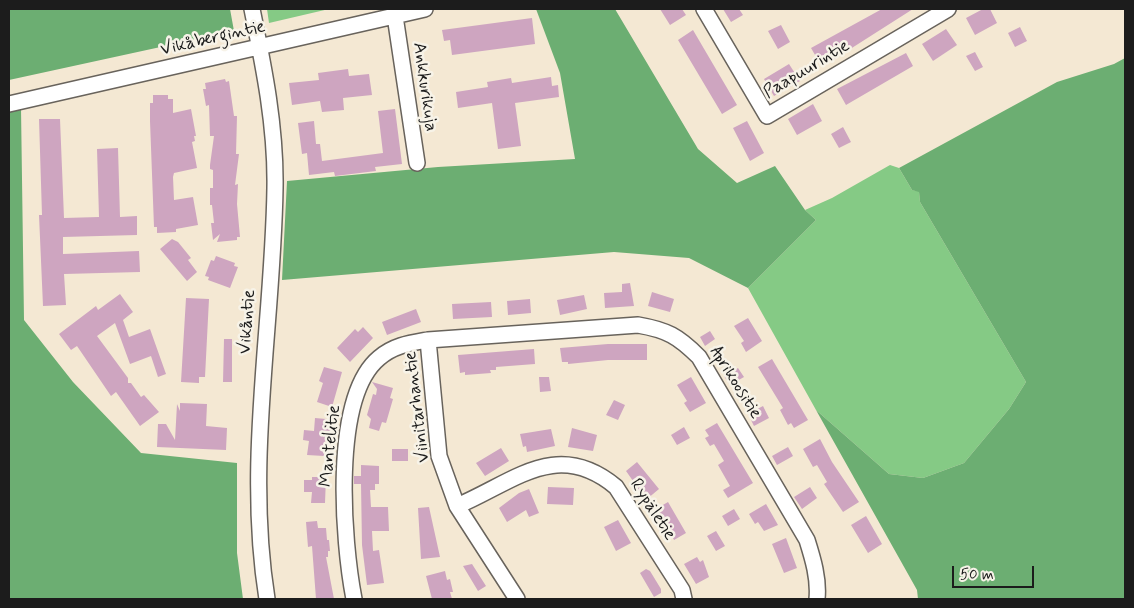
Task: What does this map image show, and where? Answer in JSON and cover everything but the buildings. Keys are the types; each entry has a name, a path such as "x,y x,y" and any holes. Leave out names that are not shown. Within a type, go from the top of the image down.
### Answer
{"street":[{"name":"Vikåntie","path":"252,9 266,76 274,142 275,187 260,410 258,490 262,569 267,599"},
{"name":"Vikåbergintie","path":"9,104 425,9"},
{"name":"Paapuurintie","path":"704,9 767,116 948,9"},
{"name":"Ankkurikuja","path":"395,16 416,163"},
{"name":"Aprikoositie","path":"428,340 638,325 661,329 680,338 699,356 807,540 814,562 818,589 817,599"},
{"name":"Viinitarhantie","path":"428,340 439,456 457,506 517,599"},
{"name":"Mantelitie","path":"354,599 345,518 344,481 349,421 354,400 367,370 379,358 401,345 428,340"},
{"name":"Rypäletie","path":"457,506 538,467 576,465 605,478 616,487 682,590 684,599"}],"green space":[{"path":"9,9 230,9 234,31 9,80"},
{"path":"267,9 329,9 269,23"},
{"path":"536,9 615,9 698,149 737,183 775,166 805,210 816,220 748,288 689,258 614,252 282,280 287,181 438,167 575,159 560,73"},
{"path":"1125,58 1125,599 918,599 917,590 816,410 889,474 923,478 964,463 1009,409 1026,382 920,202 919,192 912,190 899,168 1057,82 1114,64"},
{"path":"21,108 24,320 73,382 141,453 237,463 237,553 243,599 9,599 9,112"},
{"path":"890,165 899,168 912,190 919,191 920,202 1026,382 1009,409 964,463 923,478 889,474 816,410 748,288 816,220 805,210 832,198"}]}
